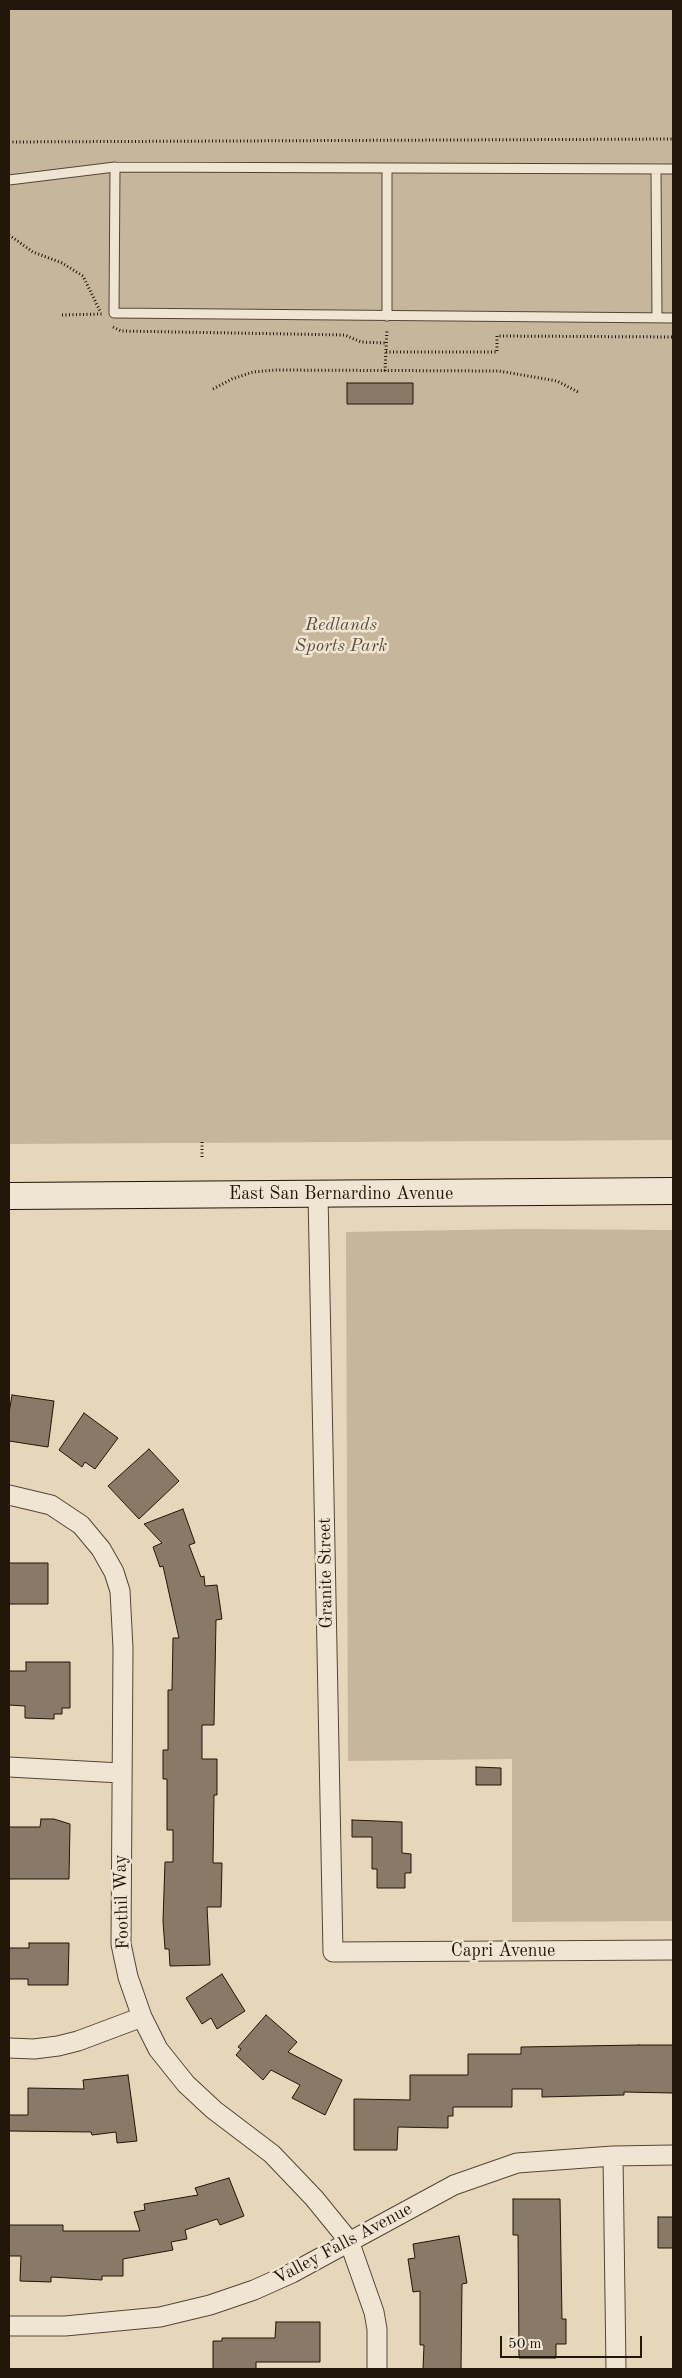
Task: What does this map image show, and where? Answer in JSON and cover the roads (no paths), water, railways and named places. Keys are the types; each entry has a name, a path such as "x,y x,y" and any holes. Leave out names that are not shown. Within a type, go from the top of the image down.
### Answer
{"street":[{"name":"East San Bernardino Avenue","path":"9,1196 673,1191"},
{"name":"Granite Street","path":"318,1194 333,1952"},
{"name":"Foothil Way","path":"9,1495 51,1505 81,1525 101,1549 114,1572 120,1591 123,1648 121,1944 128,1978 142,2017 158,2049 186,2084 214,2110 272,2154 314,2198 349,2241 374,2312 377,2329 377,2369"},
{"path":"9,1767 121,1773"},
{"name":"Capri Avenue","path":"333,1952 673,1950"},
{"path":"9,2048 34,2049 58,2046 142,2017"},
{"name":"Valley Falls Avenue","path":"9,2326 65,2326 151,2318 210,2305 254,2290 292,2273 454,2185 517,2163 613,2156 673,2155"},
{"path":"613,2156 616,2369"}],"lane":[{"path":"115,167 114,314 673,318"},
{"path":"9,180 115,167 673,170"},
{"path":"387,168 387,316"},
{"path":"656,169 657,318"}],"park label":[{"name":"Redlands Sports Park","path":"341,635"}]}
